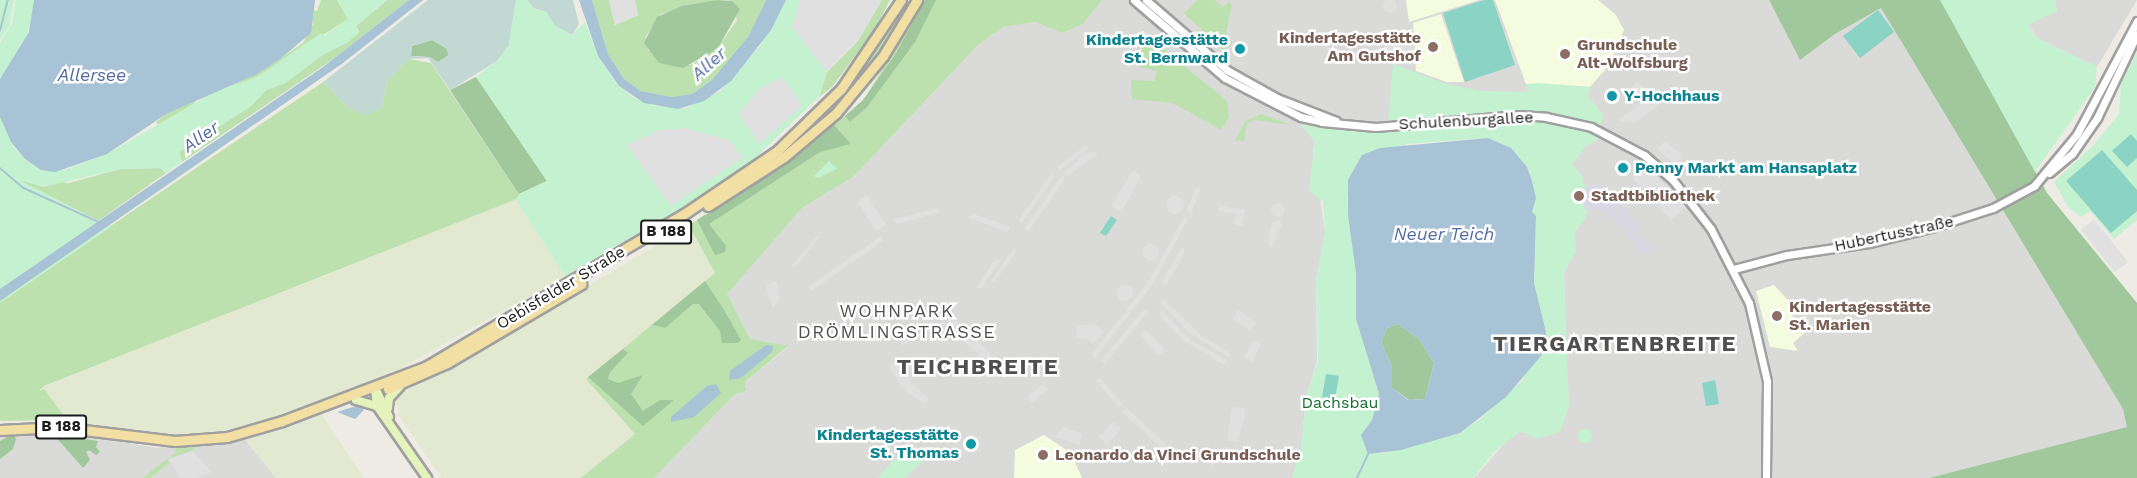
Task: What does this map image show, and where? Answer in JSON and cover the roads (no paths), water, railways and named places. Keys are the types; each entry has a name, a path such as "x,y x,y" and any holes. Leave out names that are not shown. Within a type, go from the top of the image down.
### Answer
{"main road":[{"name":"Oebisfelder Straße","path":"378,389 462,348 762,163 841,89 901,0"},
{"name":"Oebisfelder Straße","path":"403,384 480,345 784,157 855,93 883,56 917,0"},
{"name":"B 188","path":"0,430 59,427 175,441 241,434 356,400 378,389 403,384"},
{"path":"389,416 388,398 403,384"},
{"path":"378,389 377,406 427,478"},
{"path":"378,389 394,430"},
{"path":"282,421 378,389"},
{"path":"356,400 377,406"}],"street":[{"name":"Schulenburgallee","path":"1134,0 1200,60 1251,94 1301,117 1350,125 1520,115 1591,127 1622,141 1672,179 1711,229 1734,269 1763,355 1769,406 1766,478"},
{"name":"Schulenburgallee","path":"1146,0 1204,53 1255,87 1350,125"},
{"name":"Hubertusstraße","path":"2044,176 2077,134 2137,21"},
{"name":"Hubertusstraße","path":"1734,269 1787,255 1869,243 1961,220 2014,198 2057,169 2084,139 2137,34"},
{"path":"1251,94 1255,87"}],"water":[{"name":"Allersee","path":"34,0 315,0 311,33 280,59 257,74 166,114 107,154 55,172 41,170 25,159 11,142 0,117 0,79 29,32"},
{"path":"409,0 423,0 343,63 0,301 0,289 323,67"},
{"path":"579,0 592,0 608,54 624,79 641,91 671,97 692,94 712,80 748,37 766,0 786,0 771,30 731,81 704,101 678,109 644,103 619,86 598,56"},
{"name":"Neuer Teich","path":"1488,138 1511,148 1527,167 1536,198 1532,212 1536,216 1534,283 1546,332 1541,356 1506,397 1460,433 1401,450 1368,454 1361,435 1372,420 1379,394 1356,319 1356,273 1348,215 1348,180 1362,155 1380,148","holes":["1398,324 1419,339 1434,363 1425,399 1408,400 1392,388 1392,367 1381,342 1387,328"]},
{"path":"766,345 773,346 772,352 741,378 729,380 730,371"},
{"path":"716,384 721,393 694,417 671,422 671,417 707,386"},
{"path":"362,404 365,406 363,411 355,419 337,412"}],"waterway":[{"path":"0,31 8,0"},
{"path":"0,168 24,188 99,222"},
{"path":"1357,478 1368,454"}],"place":[{"name":"Kindertagesstätte Am Gutshof","path":"1433,47"},
{"name":"Kindertagesstätte St. Bernward","path":"1240,49"},
{"name":"Grundschule Alt-Wolfsburg","path":"1565,54"},
{"name":"Y-Hochhaus","path":"1612,96"},
{"name":"Penny Markt am Hansaplatz","path":"1623,168"},
{"name":"Stadtbibliothek","path":"1579,196"},
{"name":"Kindertagesstätte St. Marien","path":"1777,316"},
{"name":"Kindertagesstätte St. Thomas","path":"971,444"},
{"name":"Leonardo da Vinci Grundschule","path":"1043,455"}],"district":[{"name":"WOHNPARK DRÖMLINGSTRASSE","path":"897,322"},
{"name":"TIERGARTENBREITE","path":"1615,344"},
{"name":"TEICHBREITE","path":"978,367"}],"water label":[{"name":"Aller","path":"709,64"},
{"name":"Aller","path":"201,137"}],"park label":[{"name":"Dachsbau","path":"1340,403"}]}
